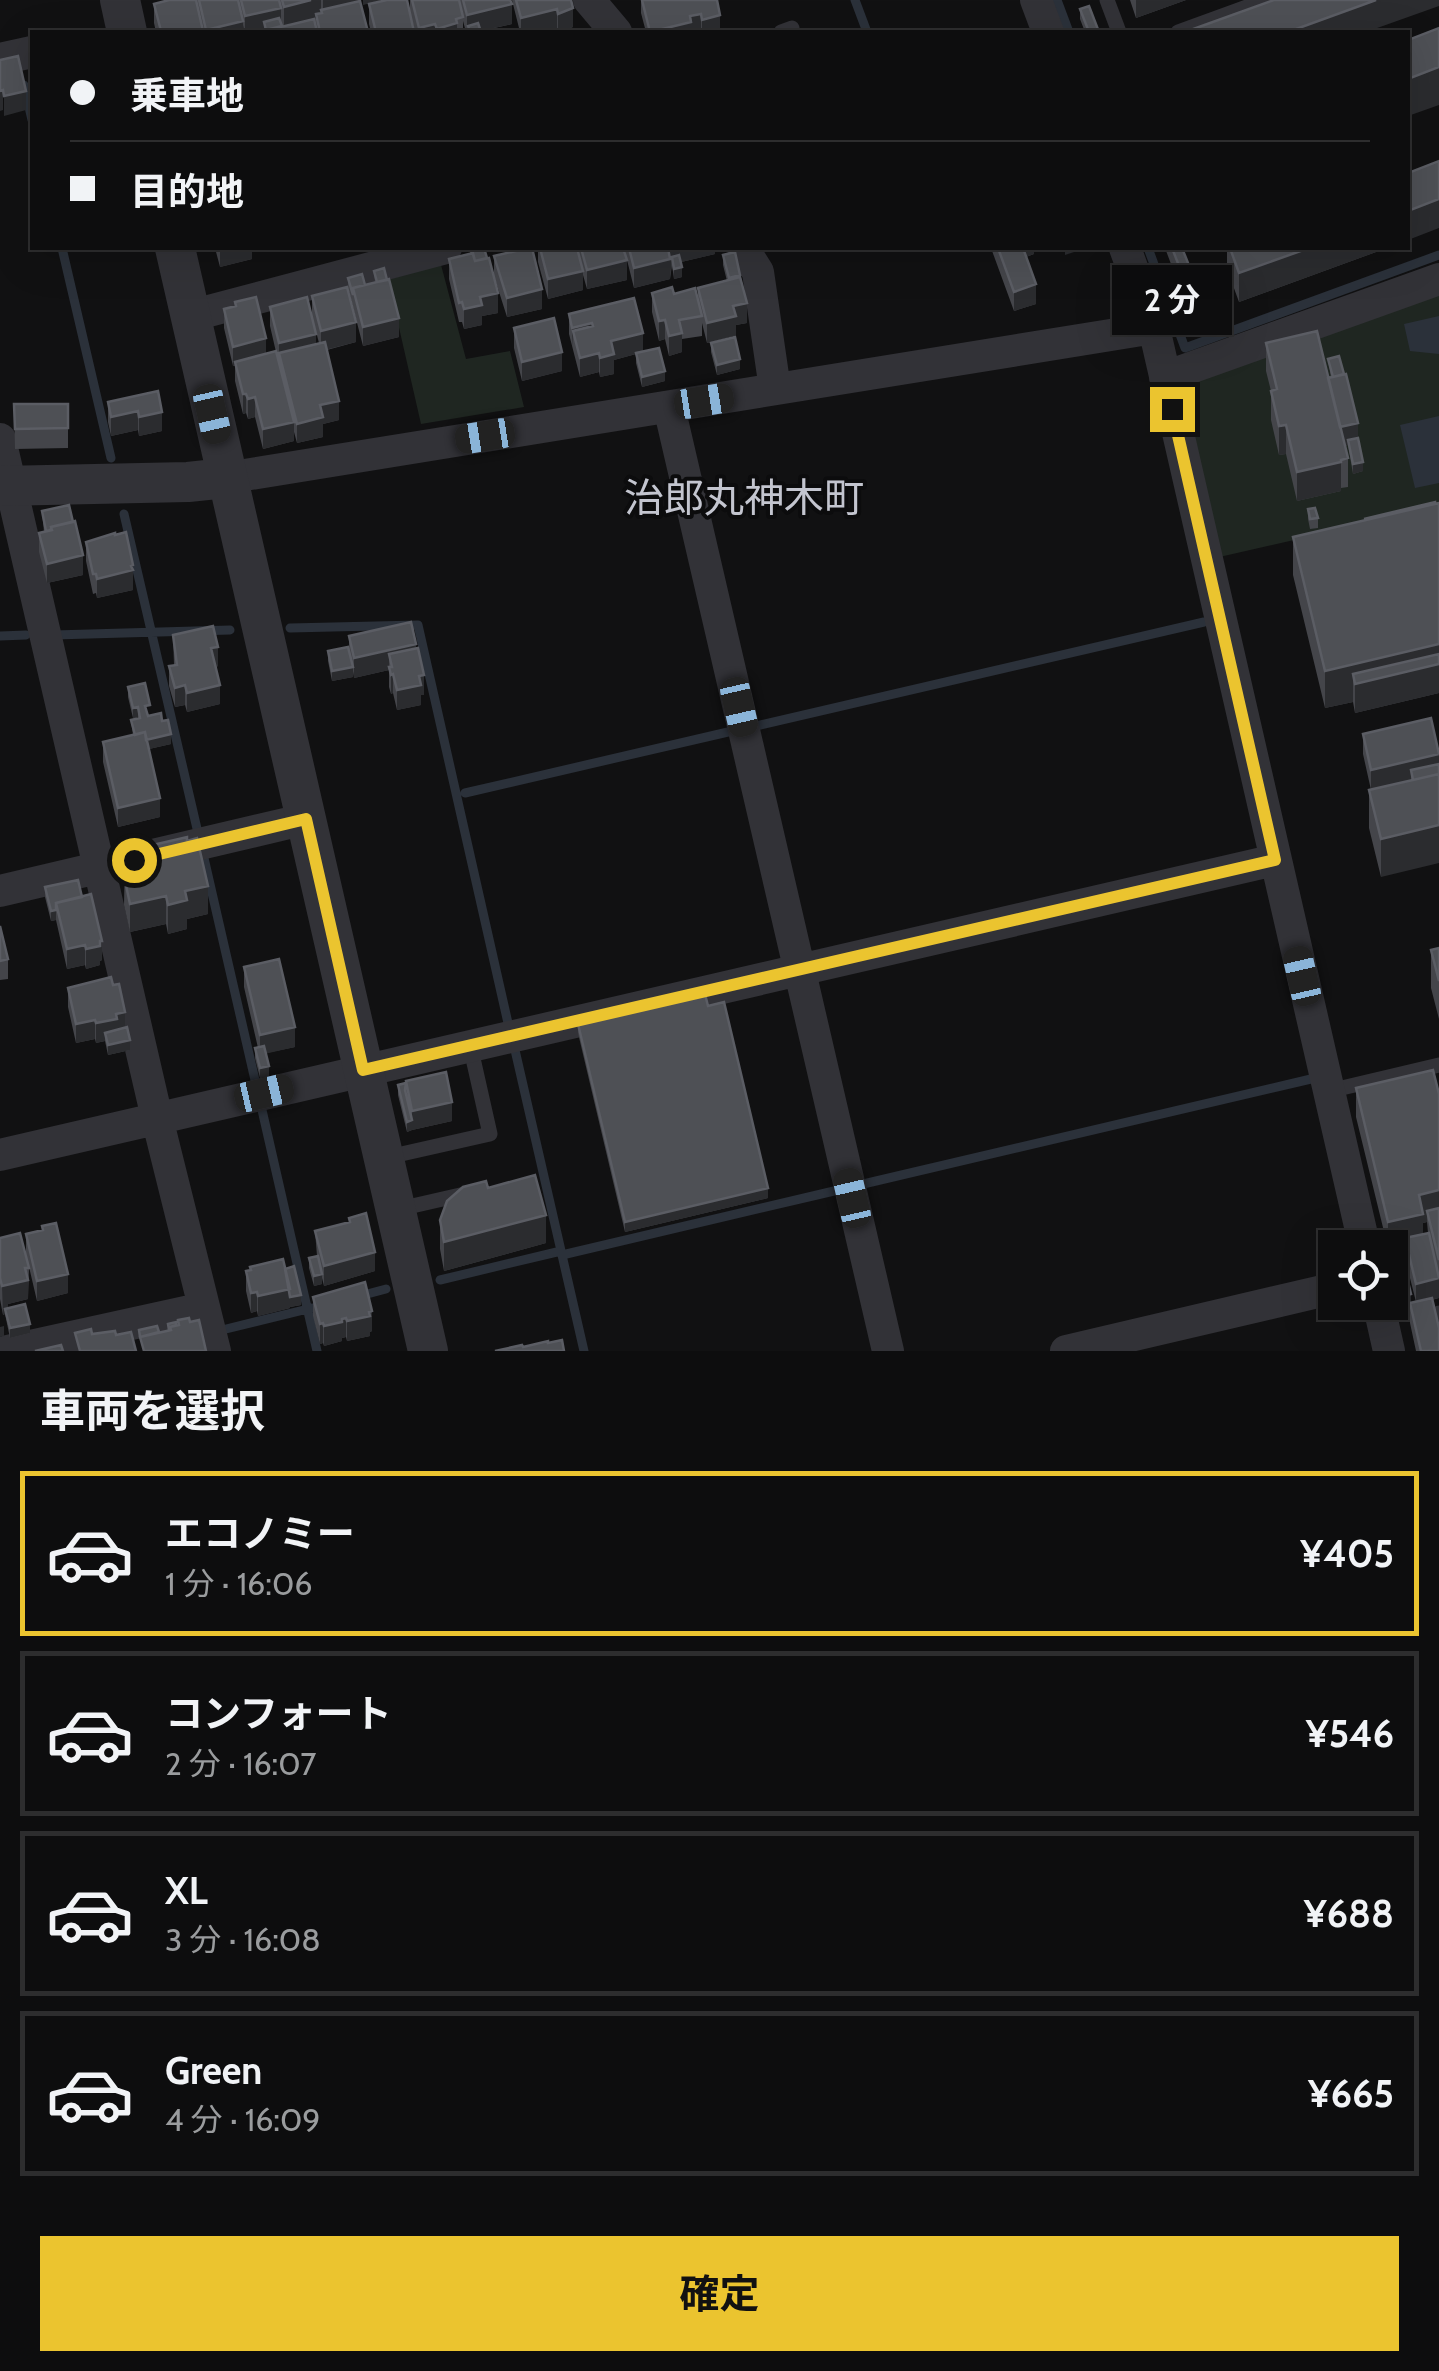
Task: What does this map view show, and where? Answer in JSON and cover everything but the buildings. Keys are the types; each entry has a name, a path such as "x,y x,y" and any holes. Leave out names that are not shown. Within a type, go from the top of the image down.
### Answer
{"street":[{"path":"589,0 614,30"},
{"path":"1036,0 1047,30"},
{"path":"0,60 30,52"},
{"path":"175,250 428,1351"},
{"path":"190,316 438,250"},
{"path":"744,250 758,272 775,390"},
{"path":"1126,250 1154,328 1361,1230"},
{"path":"1165,377 1439,279"},
{"path":"6,486 226,478 1154,328"},
{"path":"669,406 888,1351"},
{"path":"0,439 6,486 215,1351"},
{"path":"0,891 306,819"},
{"path":"0,1154 1275,860"},
{"path":"1066,1351 1318,1292"},
{"path":"8,1351 204,1308"},
{"path":"1382,1320 1390,1351"}],"lane":[{"path":"1107,0 1118,30"},
{"path":"1184,30 1266,0"},
{"path":"383,1158 490,1134 470,1045"},
{"path":"1329,1091 1439,1065"},
{"path":"395,1210 489,1188"}],"shaded area":[{"path":"440,261 466,359 510,351 524,407 421,424 387,275"},
{"path":"1439,287 1439,507 1215,558 1177,389"},
{"path":"1439,316 1439,354 1410,351 1404,324"},
{"path":"1439,416 1439,483 1415,488 1400,425"}],"waterway":[{"path":"855,0 866,30"},
{"path":"1057,0 1068,30"},
{"path":"24,85 30,111"},
{"path":"62,250 111,458"},
{"path":"1149,250 1185,348 1439,255"},
{"path":"124,514 198,833"},
{"path":"756,726 1204,622"},
{"path":"290,628 418,625 508,1023"},
{"path":"54,635 230,630"},
{"path":"0,636 26,635"},
{"path":"465,793 728,732"},
{"path":"204,858 255,1080"},
{"path":"515,1050 584,1351"},
{"path":"859,1185 1311,1079"},
{"path":"262,1110 317,1351"},
{"path":"562,1255 834,1191"},
{"path":"440,1280 561,1251"},
{"path":"356,1297 386,1289"},
{"path":"222,1330 312,1308"}],"district":[{"name":"治郎丸神木町","path":"744,498"}],"route":[{"path":"134,860 306,819 363,1070 1275,860 1172,409"}]}
